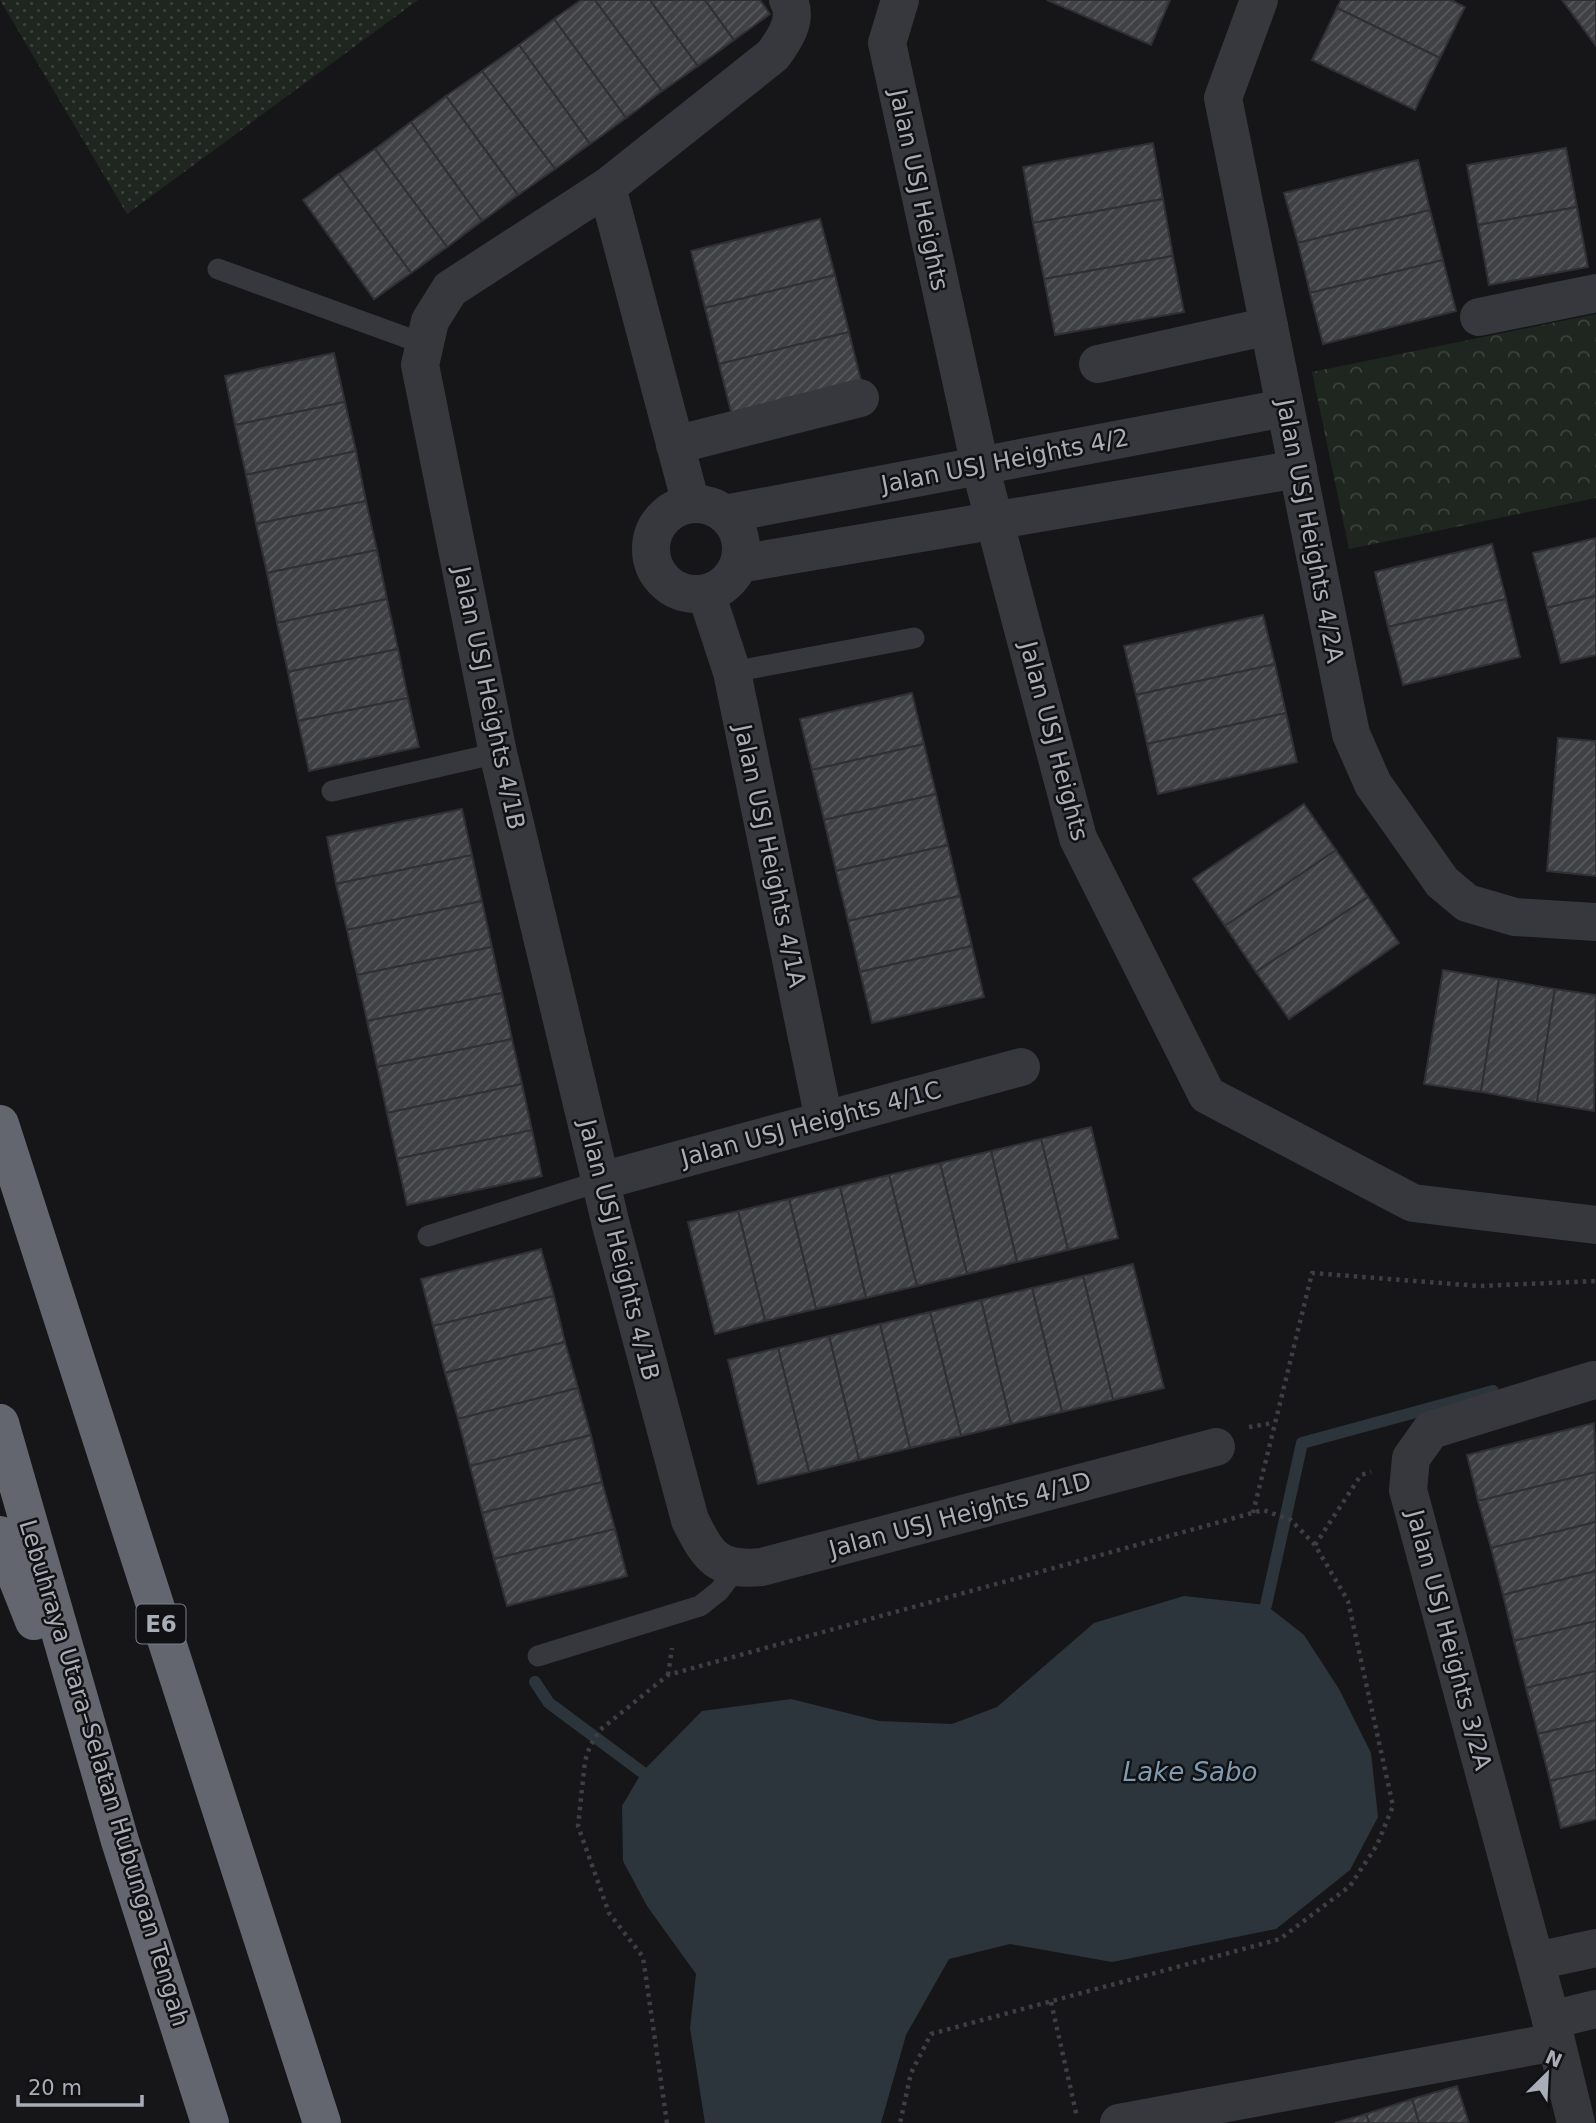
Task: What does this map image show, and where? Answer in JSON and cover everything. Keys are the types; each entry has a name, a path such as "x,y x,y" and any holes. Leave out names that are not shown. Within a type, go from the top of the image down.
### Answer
{"highway":[{"name":"E6","path":"0,1124 322,2123"},
{"name":"Lebuhraya Utara–Selatan Hubungan Tengah","path":"0,1423 120,1841 210,2123"},
{"path":"0,1535 120,1841"}],"street":[{"name":"Jalan USJ Heights 4/1B","path":"721,1561 690,1520 601,1181 498,753 427,407 421,365 430,321 450,289 607,187 773,55 789,32 791,5 788,0"},
{"name":"Jalan USJ Heights","path":"900,0 887,43 980,466 1078,838 1207,1095 1413,1203 1596,1225"},
{"name":"Jalan USJ Heights 4/2A","path":"1259,0 1223,98 1351,734 1373,784 1442,882 1467,903 1515,917 1596,922"},
{"path":"607,187 675,445 708,509 740,537 739,564 732,577 706,593 677,590 656,570 651,542 656,528 671,512 708,509"},
{"path":"1479,317 1596,293"},
{"path":"1098,364 1269,326"},
{"path":"675,445 860,398"},
{"name":"Jalan USJ Heights 4/2","path":"708,509 980,466 1285,408"},
{"path":"739,564 1298,470"},
{"name":"Jalan USJ Heights 4/1A","path":"706,593 732,673 824,1120"},
{"name":"Jalan USJ Heights 4/1C","path":"601,1181 1021,1068"},
{"path":"1410,1458 1431,1430 1594,1380"},
{"name":"Jalan USJ Heights 4/1D","path":"721,1561 762,1567 1216,1447"},
{"name":"Jalan USJ Heights 3/2A","path":"1410,1458 1408,1490 1536,1961 1576,2123"},
{"path":"1536,1961 1596,1948"},
{"path":"1119,2123 1553,2031 1596,2009"}],"lane":[{"path":"218,269 424,344"},
{"path":"732,673 914,638"},
{"path":"332,791 498,753"},
{"path":"428,1236 601,1181"},
{"path":"538,1656 701,1606 719,1591 721,1561"}],"path":[{"path":"1253,1513 1312,1273 1479,1286 1596,1281"},
{"path":"1315,1545 1361,1475 1410,1458"},
{"path":"667,2123 643,1957 609,1913 578,1826 585,1761 600,1730 668,1675 1264,1510 1292,1520 1315,1545 1348,1601 1393,1806 1377,1845 1350,1886 1280,1939 931,2034 911,2073 900,2123"},
{"path":"1051,2002 1079,2123"}],"green space":[{"path":"0,0 418,0 127,214"},
{"path":"1596,314 1596,498 1349,549 1312,372"}],"water":[{"name":"Lake Sabo","path":"1184,1596 1266,1605 1304,1635 1339,1689 1371,1753 1378,1817 1350,1870 1276,1929 1112,1962 1010,1944 949,1959 906,2035 881,2123 705,2123 690,2028 696,1974 647,1906 623,1861 622,1806 642,1772 702,1711 791,1699 879,1721 952,1724 997,1707 1094,1623"}],"building":[{"path":"581,0 595,0 662,91 626,118 554,19"},
{"path":"595,0 650,0 698,66 662,91"},
{"path":"650,0 705,0 734,40 698,66"},
{"path":"705,0 760,0 770,14 734,40"},
{"path":"1047,0 1170,0 1151,45"},
{"path":"1341,0 1451,0 1465,7 1440,58 1337,8"},
{"path":"1562,0 1596,0 1596,46"},
{"path":"1337,8 1440,58 1415,110 1312,60"},
{"path":"554,19 626,118 590,144 519,45"},
{"path":"519,45 590,144 555,169 482,71"},
{"path":"482,71 555,169 518,195 446,96"},
{"path":"446,96 518,195 482,221 411,122"},
{"path":"411,122 482,221 447,247 375,149"},
{"path":"1153,143 1163,199 1033,223 1023,167"},
{"path":"1566,148 1577,207 1478,225 1467,165"},
{"path":"375,149 447,247 411,273 339,174"},
{"path":"1418,160 1430,210 1298,243 1284,193"},
{"path":"339,174 411,273 374,299 303,200"},
{"path":"1163,199 1173,256 1044,279 1033,223"},
{"path":"1577,207 1588,267 1489,285 1478,225"},
{"path":"1430,210 1443,260 1310,293 1298,243"},
{"path":"820,219 835,275 705,308 691,251"},
{"path":"1173,256 1184,312 1055,335 1044,279"},
{"path":"1443,260 1456,311 1323,344 1310,293"},
{"path":"835,275 849,332 719,364 705,308"},
{"path":"849,332 863,389 733,420 719,364"},
{"path":"334,353 345,402 235,425 225,376"},
{"path":"345,402 356,451 246,475 235,425"},
{"path":"356,451 366,501 256,524 246,475"},
{"path":"366,501 377,550 267,573 256,524"},
{"path":"1596,538 1596,596 1547,608 1533,553"},
{"path":"1492,544 1506,599 1388,627 1375,572"},
{"path":"377,550 387,599 277,623 267,573"},
{"path":"1596,596 1596,655 1561,663 1547,608"},
{"path":"387,599 398,649 288,672 277,623"},
{"path":"1506,599 1520,657 1403,685 1388,627"},
{"path":"1263,615 1275,664 1136,695 1124,646"},
{"path":"398,649 408,698 298,721 288,672"},
{"path":"1275,664 1286,713 1147,744 1136,695"},
{"path":"912,693 924,744 812,770 800,719"},
{"path":"408,698 419,747 309,771 298,721"},
{"path":"1286,713 1297,762 1158,794 1147,744"},
{"path":"1558,738 1596,741 1596,876 1547,871"},
{"path":"924,744 936,794 824,820 812,770"},
{"path":"936,794 948,845 836,871 824,820"},
{"path":"1304,804 1336,850 1225,926 1193,879"},
{"path":"462,809 472,855 336,884 327,837"},
{"path":"948,845 960,896 848,921 836,871"},
{"path":"1336,850 1368,897 1256,972 1225,926"},
{"path":"472,855 482,901 347,930 336,884"},
{"path":"960,896 972,946 860,972 848,921"},
{"path":"1368,897 1399,943 1289,1019 1256,972"},
{"path":"482,901 492,947 357,975 347,930"},
{"path":"972,946 984,997 872,1023 860,972"},
{"path":"492,947 502,993 367,1021 357,975"},
{"path":"1443,970 1499,979 1481,1092 1424,1084"},
{"path":"1499,979 1555,989 1537,1102 1481,1092"},
{"path":"1555,989 1596,995 1594,1111 1537,1102"},
{"path":"502,993 512,1039 377,1067 367,1021"},
{"path":"512,1039 522,1084 387,1113 377,1067"},
{"path":"522,1084 532,1130 397,1159 387,1113"},
{"path":"1091,1127 1118,1238 1068,1250 1041,1139"},
{"path":"532,1130 542,1176 407,1205 397,1159"},
{"path":"1041,1139 1068,1250 1017,1262 991,1151"},
{"path":"991,1151 1017,1262 967,1274 940,1163"},
{"path":"940,1163 967,1274 917,1286 889,1175"},
{"path":"889,1175 917,1286 866,1298 840,1187"},
{"path":"840,1187 866,1298 816,1309 789,1199"},
{"path":"789,1199 816,1309 765,1321 738,1211"},
{"path":"738,1211 765,1321 715,1334 688,1222"},
{"path":"541,1249 554,1296 433,1326 421,1279"},
{"path":"1133,1264 1164,1388 1113,1400 1083,1276"},
{"path":"1083,1276 1113,1400 1062,1412 1032,1288"},
{"path":"1032,1288 1062,1412 1011,1424 981,1300"},
{"path":"554,1296 565,1342 445,1373 433,1326"},
{"path":"981,1300 1011,1424 961,1436 930,1312"},
{"path":"930,1312 961,1436 910,1448 880,1324"},
{"path":"880,1324 910,1448 859,1460 829,1336"},
{"path":"829,1336 859,1460 809,1472 778,1348"},
{"path":"565,1342 578,1388 458,1419 445,1373"},
{"path":"778,1348 809,1472 758,1484 728,1360"},
{"path":"578,1388 591,1435 470,1466 458,1419"},
{"path":"1594,1423 1596,1472 1478,1501 1467,1455"},
{"path":"591,1435 602,1482 482,1513 470,1466"},
{"path":"1596,1472 1596,1522 1491,1548 1478,1501"},
{"path":"602,1482 615,1529 494,1559 482,1513"},
{"path":"1596,1522 1596,1571 1503,1595 1491,1548"},
{"path":"615,1529 627,1576 507,1606 494,1559"},
{"path":"1596,1571 1596,1621 1514,1641 1503,1595"},
{"path":"1596,1621 1596,1671 1526,1688 1514,1641"},
{"path":"1596,1671 1596,1720 1538,1734 1526,1688"},
{"path":"1596,1720 1596,1770 1550,1781 1538,1734"},
{"path":"1596,1770 1596,1819 1561,1828 1550,1781"},
{"path":"1457,2086 1469,2123 1419,2123 1412,2099"},
{"path":"1412,2099 1419,2123 1369,2123 1366,2114"},
{"path":"1366,2114 1369,2123 1335,2123"}],"waterway":[{"path":"1266,1605 1302,1443 1493,1391"},
{"path":"535,1682 549,1703 642,1772"}]}
